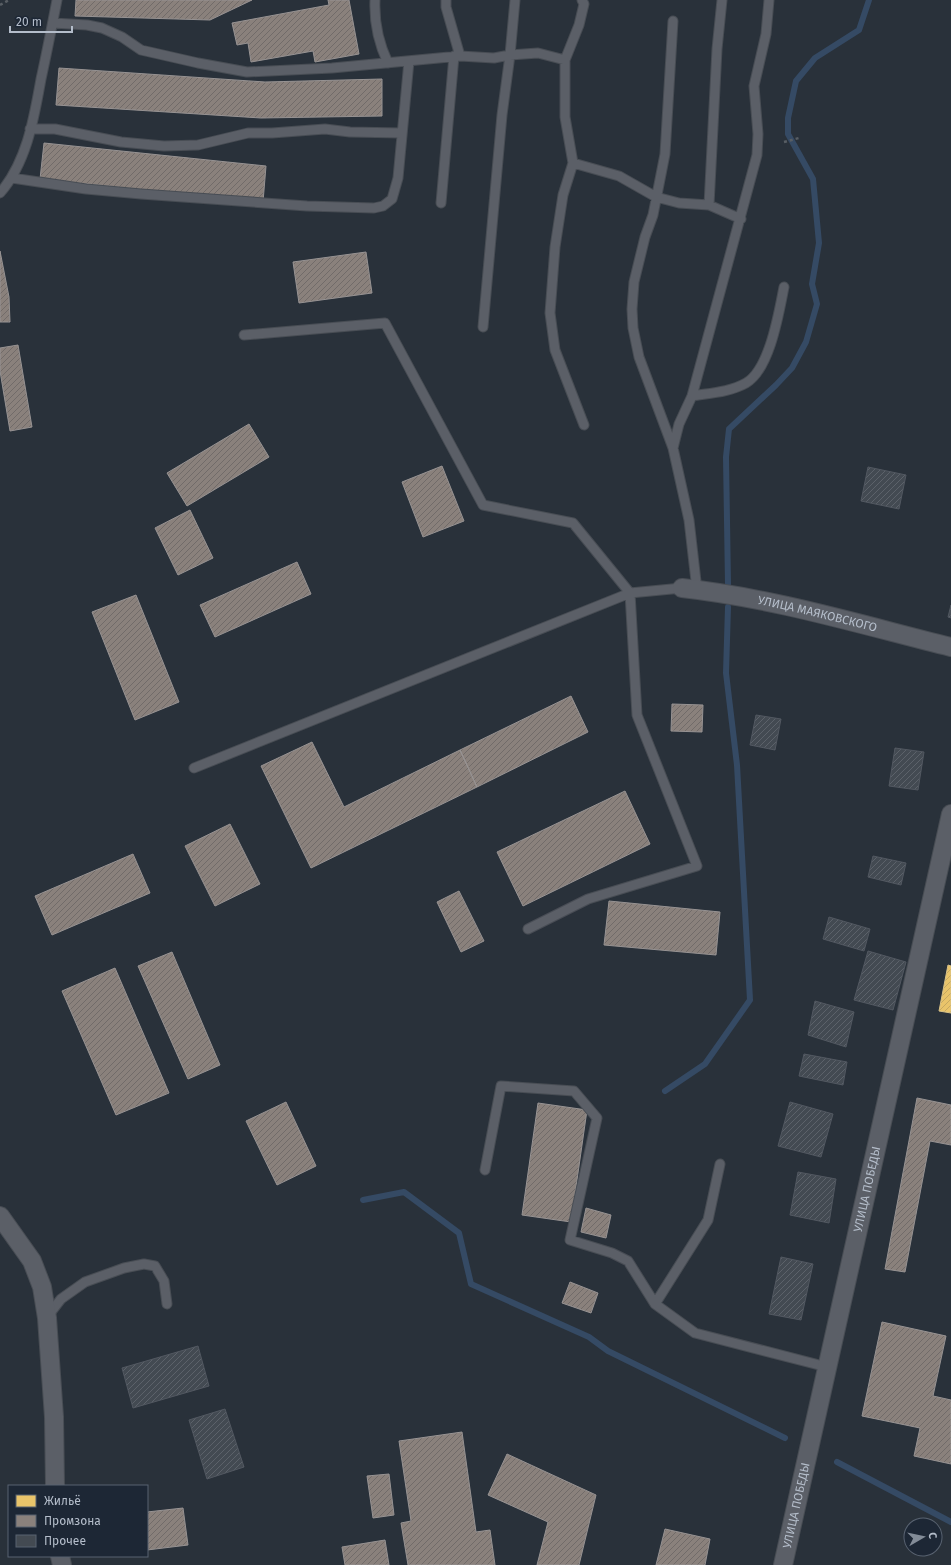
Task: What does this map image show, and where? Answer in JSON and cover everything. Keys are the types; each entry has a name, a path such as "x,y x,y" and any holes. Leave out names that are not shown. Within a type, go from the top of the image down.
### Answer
{"street":[{"name":"УЛИЦА МАЯКОВСКОГО","path":"690,589 809,611 951,647"},
{"name":"УЛИЦА ПОБЕДЫ","path":"783,1565 951,814"},
{"path":"0,1216 32,1261 42,1287 47,1318 54,1417 55,1485"}],"lane":[{"path":"0,193 12,178 20,162 30,128 57,0"},
{"path":"375,0 377,34 381,48 388,63"},
{"path":"440,203 457,56 446,7 446,0"},
{"path":"483,327 502,115 515,0"},
{"path":"582,0 584,4 579,25 565,60 565,117 573,163 563,195 555,246 550,313 555,350 584,425"},
{"path":"709,205 717,49 722,0"},
{"path":"673,448 679,424 692,396 741,219 757,155 758,134 754,86 766,34 769,0"},
{"path":"194,768 630,593 690,589 689,520 673,448 639,357 633,328 632,309 634,282 653,215 662,176 665,154 673,21"},
{"path":"53,23 87,25 102,28 122,37 142,50 246,72 332,68 457,56 494,58 510,54 538,53 565,60"},
{"path":"12,178 86,189 141,194 307,206 374,208 383,206 392,199 398,178 409,61"},
{"path":"30,128 55,129 121,142 164,146 198,145 248,133 272,133 326,129 350,132 402,133"},
{"path":"573,163 619,176 656,197 679,203 709,205 741,219"},
{"path":"692,396 735,388 748,382 759,370 769,348 776,327 784,287"},
{"path":"244,335 385,323 483,505 573,523 630,593 637,715 697,866 588,900 528,929"},
{"path":"485,1170 501,1086 574,1091 597,1118 570,1240 612,1253 628,1261 655,1304 695,1333 827,1368"},
{"path":"655,1304 708,1220 720,1164"},
{"path":"47,1318 61,1299 85,1282 124,1268 144,1264 155,1266 164,1281 167,1304"}],"path":[{"path":"0,5 9,0"},
{"path":"784,142 799,138"}],"building: Жильё":[{"path":"948,965 951,966 951,1013 939,1011"}],"building: Промзона":[{"path":"76,0 252,0 210,20 75,16"},
{"path":"328,0 349,0 359,54 315,62 313,51 251,62 248,43 237,45 232,23 329,5"},
{"path":"59,68 265,82 382,79 382,116 261,118 56,105"},
{"path":"44,143 266,166 263,202 40,179"},
{"path":"0,251 9,297 10,322 0,322"},
{"path":"366,252 372,293 299,303 293,262"},
{"path":"18,345 32,427 10,431 0,371 0,348"},
{"path":"249,424 269,457 187,506 167,473"},
{"path":"442,466 464,521 423,537 402,482"},
{"path":"190,510 213,558 178,575 155,528"},
{"path":"297,562 311,594 215,637 200,605"},
{"path":"136,595 179,702 135,720 92,612"},
{"path":"571,696 588,732 477,787 460,750"},
{"path":"672,704 703,705 702,732 671,731"},
{"path":"312,742 344,807 460,750 477,787 311,868 261,766"},
{"path":"625,791 650,844 523,906 497,852"},
{"path":"230,824 260,884 215,906 185,846"},
{"path":"133,854 150,893 52,935 35,896"},
{"path":"459,891 484,941 461,952 437,902"},
{"path":"609,901 720,912 716,955 604,945"},
{"path":"172,952 220,1065 188,1079 138,966"},
{"path":"115,968 169,1093 116,1115 62,991"},
{"path":"917,1098 951,1105 951,1145 930,1141 905,1272 885,1269"},
{"path":"286,1102 316,1166 277,1185 246,1121"},
{"path":"538,1103 587,1110 571,1222 522,1215"},
{"path":"586,1208 611,1215 606,1238 581,1232"},
{"path":"570,1282 598,1293 591,1313 562,1303"},
{"path":"882,1322 946,1336 933,1396 951,1400 951,1464 914,1456 920,1428 862,1416"},
{"path":"462,1432 476,1532 490,1530 495,1565 408,1565 401,1523 411,1521 399,1441"},
{"path":"507,1454 596,1495 579,1565 537,1565 548,1522 488,1495"},
{"path":"389,1474 394,1515 373,1518 367,1476"},
{"path":"183,1508 188,1545 148,1550 148,1512"},
{"path":"665,1529 710,1539 705,1565 656,1565"},
{"path":"385,1540 389,1565 345,1565 342,1547"}],"building: Прочее":[{"path":"868,467 906,475 899,509 861,501"},
{"path":"951,605 951,618 948,617"},
{"path":"756,715 781,719 775,750 750,745"},
{"path":"895,748 924,752 918,790 889,786"},
{"path":"873,856 906,863 901,885 868,877"},
{"path":"829,917 870,929 864,951 823,939"},
{"path":"868,951 906,962 893,1010 854,1000"},
{"path":"815,1001 854,1012 846,1047 808,1035"},
{"path":"804,1054 847,1062 843,1085 799,1076"},
{"path":"790,1102 833,1114 821,1157 778,1146"},
{"path":"798,1172 836,1179 829,1223 790,1215"},
{"path":"781,1257 813,1264 801,1320 769,1314"},
{"path":"198,1346 209,1386 133,1408 122,1368"},
{"path":"225,1409 244,1467 207,1479 189,1420"}],"waterway":[{"path":"728,584 726,457 729,429 792,368 806,342 817,304 812,284 819,243 813,179 788,134 788,118 796,81 815,58 859,30 869,0"},
{"path":"665,1091 705,1064 750,1000 737,765 726,673 728,607"},
{"path":"363,1200 404,1192 459,1233 471,1284 589,1337 608,1351 785,1438"},
{"path":"837,1462 951,1522"}]}
